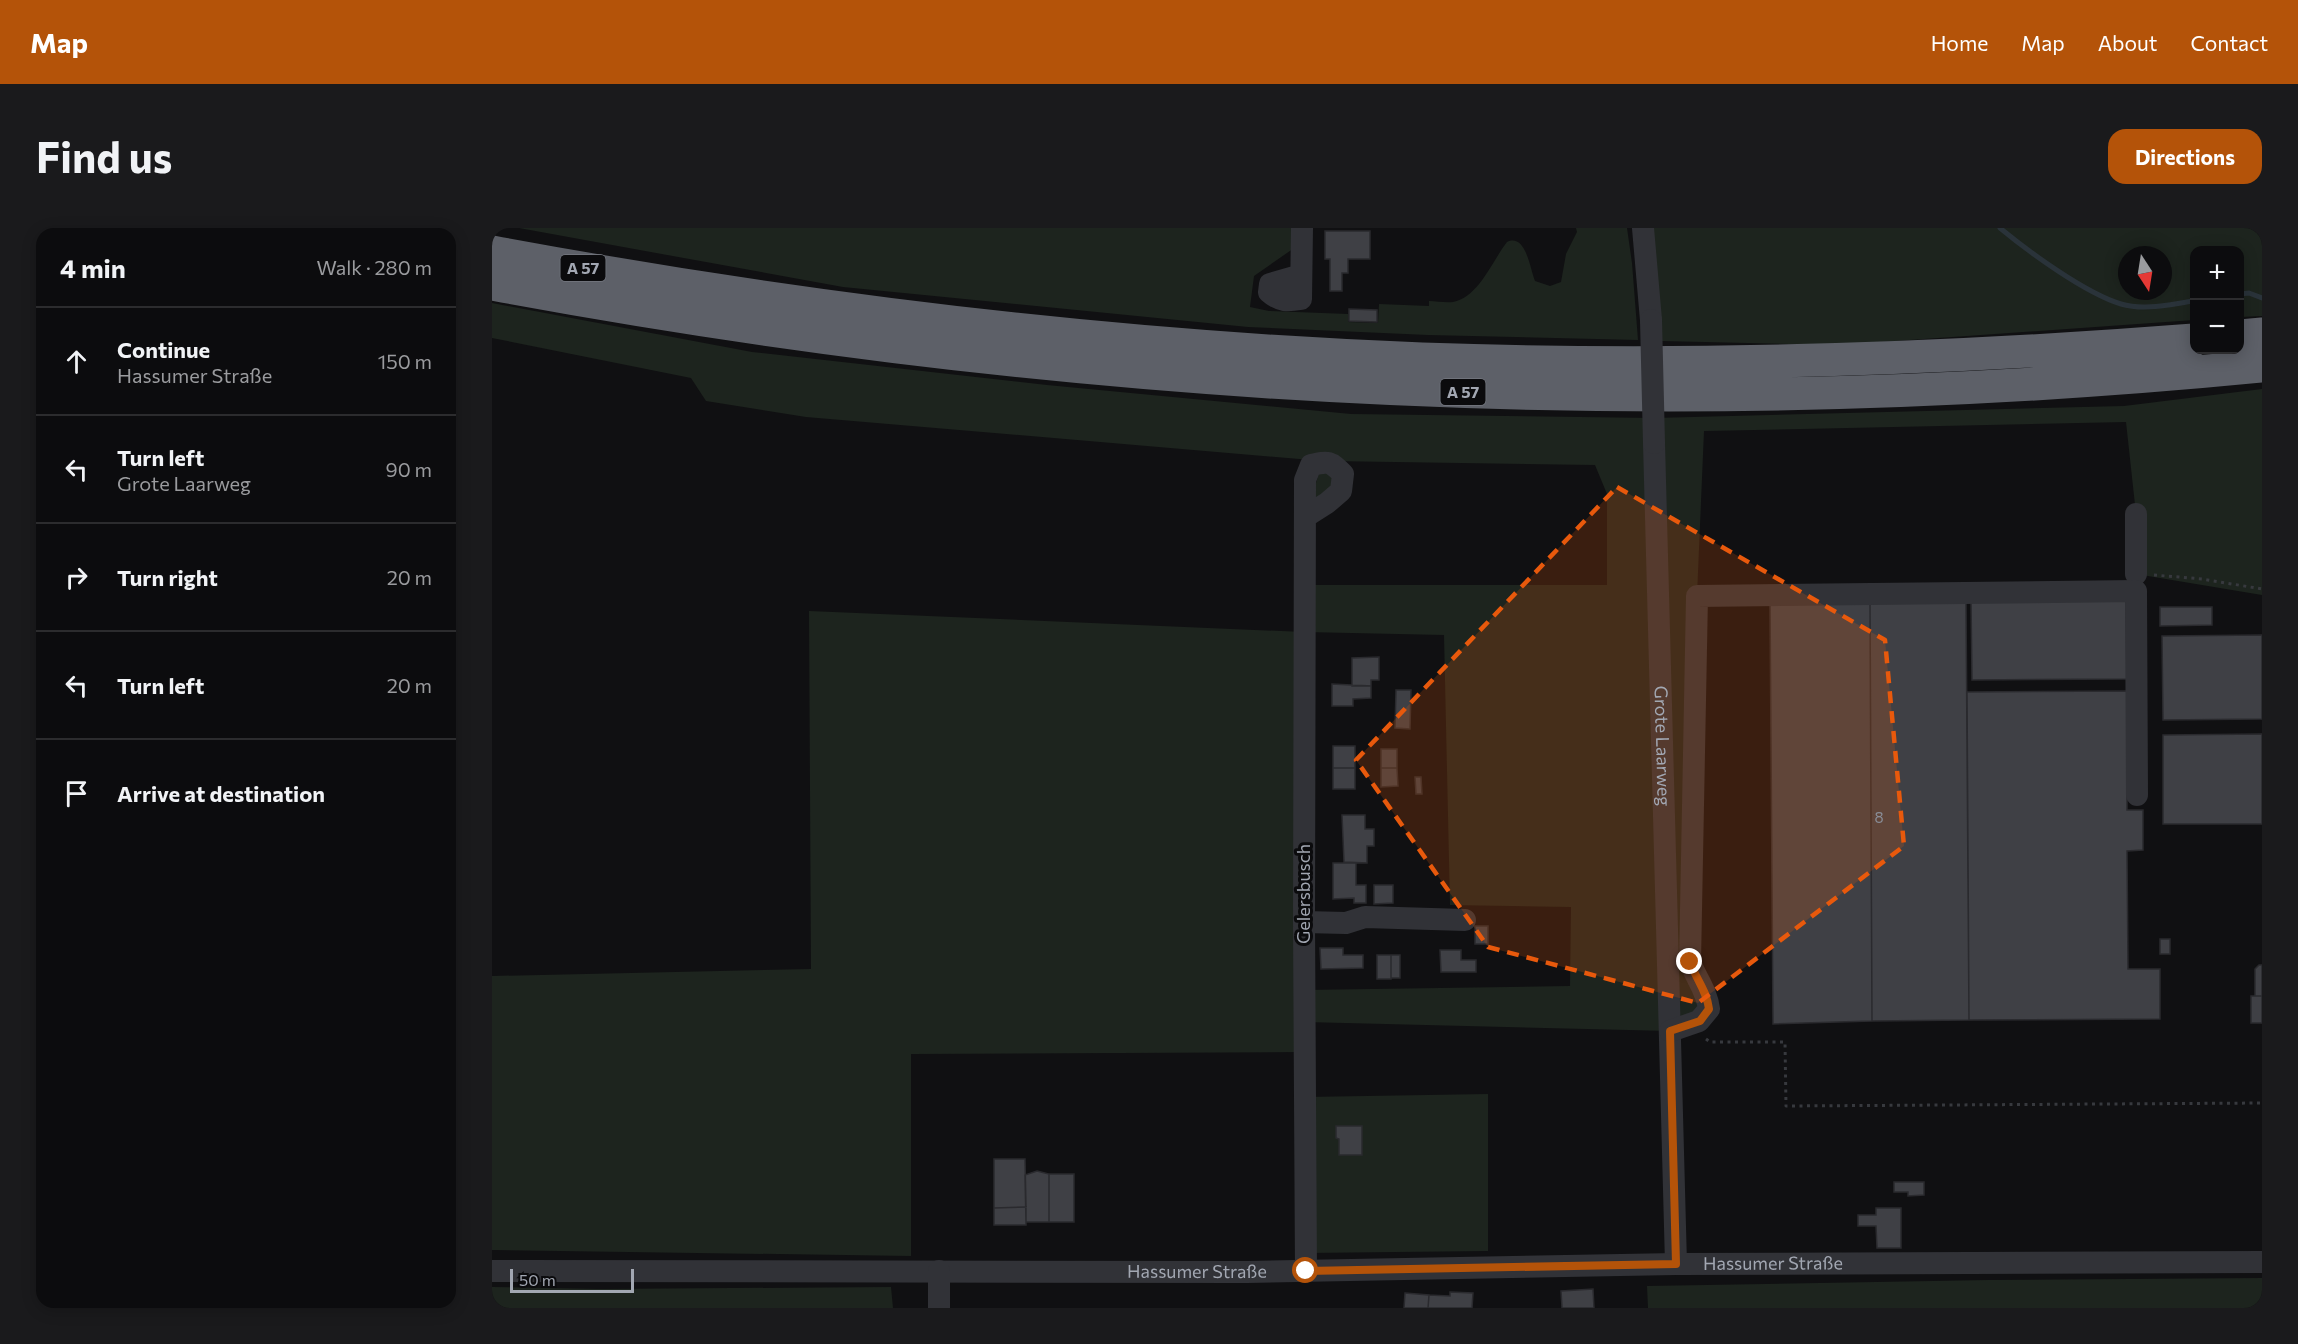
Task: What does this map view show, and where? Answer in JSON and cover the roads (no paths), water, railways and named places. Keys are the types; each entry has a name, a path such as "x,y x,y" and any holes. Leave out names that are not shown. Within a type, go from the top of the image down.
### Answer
{"highway":[{"name":"A 57","path":"492,252 695,287 944,321 1154,342 1421,359 1732,363 1988,354 2190,340"},
{"name":"A 57","path":"492,284 709,322 975,357 1153,374 1374,389 1591,395 1860,392 2072,382 2262,366"},
{"path":"2244,336 2262,334"}],"street":[{"path":"1302,228 1302,275"},
{"name":"Grote Laarweg","path":"1643,228 1652,320 1654,443 1679,1028 1676,1264"},
{"path":"2136,514 2136,574"},
{"name":"Gelersbusch","path":"1305,517 1306,1271"},
{"path":"1679,1028 1700,1021 1709,1009 1708,995 1696,979 1690,962 1697,596 2136,591 2137,795"},
{"path":"1304,922 1346,923 1365,916 1466,920"},
{"name":"Hassumer Straße","path":"492,1270 1306,1271 1676,1264 2262,1262"},
{"path":"939,1271 939,1308"}],"waterway":[{"path":"2000,228 2042,260 2107,299 2130,306 2149,307 2190,302"},
{"path":"2244,294 2262,298"}]}
